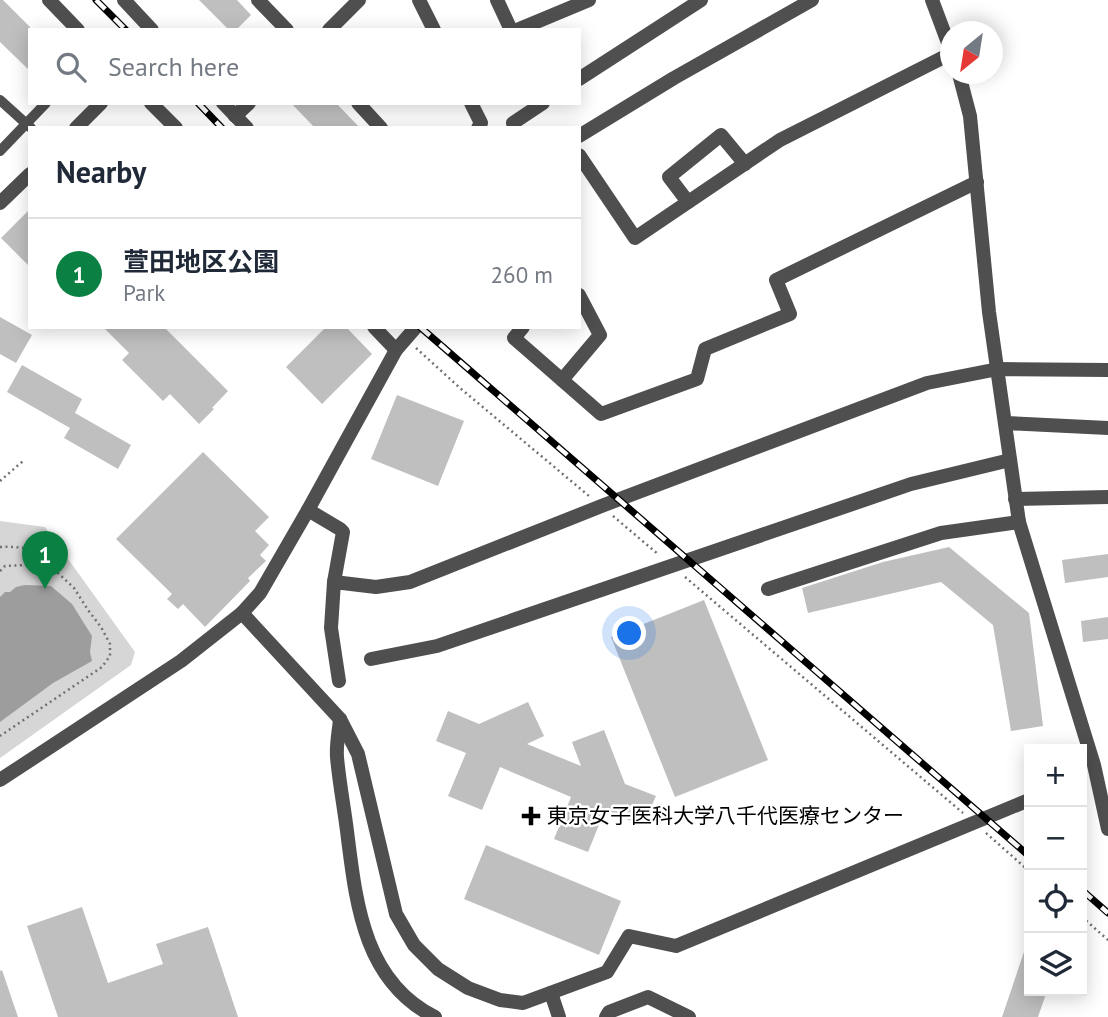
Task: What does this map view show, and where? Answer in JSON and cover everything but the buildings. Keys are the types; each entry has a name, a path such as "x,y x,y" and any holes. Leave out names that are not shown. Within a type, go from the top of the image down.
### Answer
{"street":[{"path":"49,0 76,28"},
{"path":"124,0 150,28"},
{"path":"258,0 285,28"},
{"path":"331,28 359,0"},
{"path":"419,0 433,28"},
{"path":"497,0 510,28"},
{"path":"522,28 589,0"},
{"path":"581,78 701,0"},
{"path":"581,135 674,78 812,0"},
{"path":"932,0 940,21"},
{"path":"581,158 635,238 780,140 940,59"},
{"path":"962,84 970,116 989,312 1019,522 1096,773 1108,829"},
{"path":"78,126 99,105"},
{"path":"154,105 174,126"},
{"path":"225,105 245,126"},
{"path":"235,116 247,105"},
{"path":"360,105 379,126"},
{"path":"472,105 481,123 479,126"},
{"path":"514,126 513,123 540,105"},
{"path":"688,202 669,177 722,135 745,164"},
{"path":"0,203 28,176"},
{"path":"521,329 514,338 601,414 697,379 705,349 790,314 776,280 977,182"},
{"path":"562,380 600,335 581,299"},
{"path":"377,329 401,344"},
{"path":"0,780 181,661 242,613 260,593 401,344 414,329"},
{"path":"334,582 376,587 410,582 601,506 927,383 998,369 1108,370"},
{"path":"1005,423 1108,428"},
{"path":"371,659 437,646 911,484 1010,460"},
{"path":"1015,499 1108,497"},
{"path":"308,510 340,528 343,533 334,582 331,628 340,681"},
{"path":"768,589 941,533 1019,522"},
{"path":"242,613 340,719 358,754 396,914 414,944 438,970 468,988 500,1000 523,1003 607,972 629,936 676,946 1024,802"},
{"path":"340,719 337,754 355,897 366,937 379,964 396,986 411,1002 435,1017"},
{"path":"1087,777 1096,773"},
{"path":"551,993 559,1017"},
{"path":"606,1017 609,1012 648,997 689,1017"}],"lane":[{"path":"0,100 29,126 45,105"},
{"path":"0,151 28,127"}],"path":[{"path":"401,344 460,388 965,816"},
{"path":"0,481 23,461"},
{"path":"0,547 16,546 34,550 54,563 58,573"},
{"path":"0,571 5,566 25,565 58,573 74,587 110,644 110,656 102,667 0,736"},
{"path":"985,832 1028,870"},
{"path":"1087,921 1108,940"}],"shaded area":[{"path":"0,521 45,527 135,652 131,665 0,758"},
{"path":"25,585 51,586 72,604 92,636 92,661 53,683 0,722 0,597 5,592"}],"railway":[{"path":"96,0 124,28"},
{"path":"200,105 220,126"},
{"path":"422,329 1024,852"},
{"path":"1087,894 1108,913"}],"place":[{"name":"萱田地区公園","path":"45,589"},
{"name":"東京女子医科大学八千代医療センター","path":"531,816"}]}
